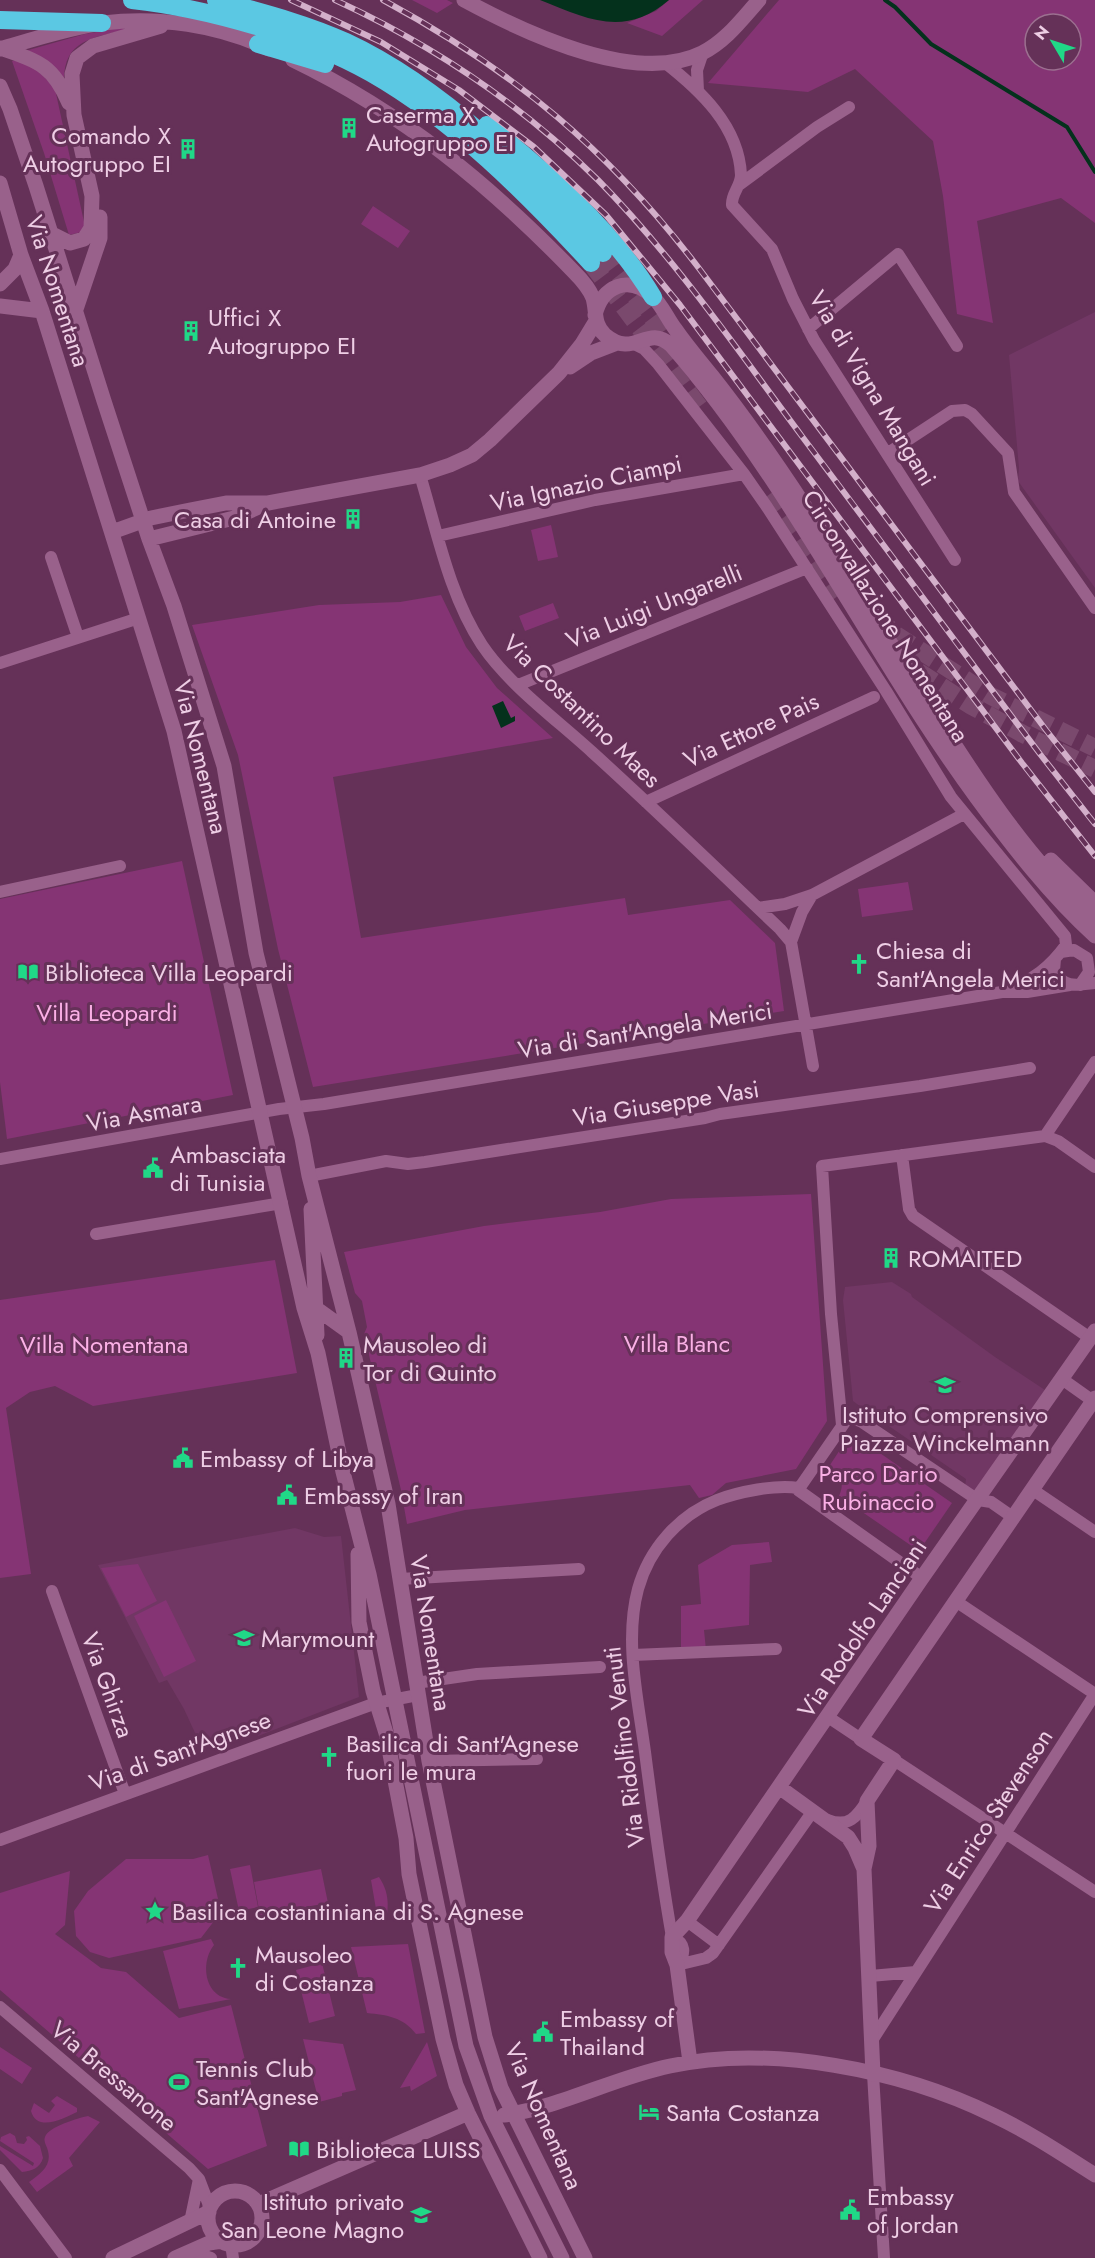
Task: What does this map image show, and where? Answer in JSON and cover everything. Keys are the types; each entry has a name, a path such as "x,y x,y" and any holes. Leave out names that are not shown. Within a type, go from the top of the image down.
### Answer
{"highway":[{"path":"132,0 168,5 231,20 324,51 370,72 412,99 474,147 561,231"},
{"path":"216,0 288,20"},
{"path":"243,0 346,42 436,89 486,123 536,165 610,240 641,277 653,297"},
{"path":"0,20 102,23"},
{"path":"258,44 329,66 385,95 442,136 597,258 516,165 410,77"}],"street":[{"path":"464,0 533,34 569,48 619,59 664,62 685,59 703,52 728,34 759,0"},
{"path":"0,49 102,23 134,21 172,23 216,30 258,44 357,93 411,128 455,161 505,203 576,273 591,294 595,315 602,332 617,343"},
{"path":"75,312 100,233 100,215 92,196 74,115 72,74 74,63 80,55 93,46 172,23"},
{"path":"0,49 34,61 51,72 62,88 74,115"},
{"path":"698,91 697,70 703,52"},
{"name":"Via di Vigna Mangani","path":"664,62 698,91 721,118 732,137 741,175 732,199 732,206 772,249 808,329 955,560"},
{"name":"Via Nomentana","path":"0,86 36,186 224,766 256,953 349,1332 388,1504 429,1761 479,2014 494,2067 513,2114 585,2258"},
{"path":"739,185 817,127 849,107"},
{"name":"Via Nomentana","path":"0,183 21,255 42,311 174,730 304,1308 318,1353 396,1699 458,2015 471,2062 491,2116 562,2258"},
{"path":"50,233 70,243 86,237 91,228 92,196"},
{"path":"808,329 898,254 957,346"},
{"path":"0,284 15,269 21,255"},
{"path":"112,532 143,520 190,510 226,504 268,504 420,475 450,465 477,451 560,373 582,344 605,294 622,285 634,286 653,297"},
{"name":"Circonvallazione Nomentana","path":"653,297 759,437 791,484 937,717 991,797 1036,856 1095,920"},
{"path":"0,306 42,311"},
{"name":"Circonvallazione Nomentana","path":"617,343 626,346 634,345 652,338 667,342 722,409 780,491 952,765 1012,847 1053,895 1095,936"},
{"path":"560,373 591,353 617,343"},
{"name":"Circonvallazione Nomentana","path":"634,345 644,349 658,364 744,474 886,691 938,778 964,814 1064,934 1067,942 1054,967 1056,974 1075,985"},
{"path":"888,453 952,411 965,410 972,414 1008,453 1014,492 1095,608"},
{"name":"Via Ignazio Ciampi","path":"438,536 605,498 744,474"},
{"name":"Via Costantino Maes","path":"420,475 453,583 477,635 499,666 646,801 791,942"},
{"path":"150,539 234,518 268,504"},
{"path":"190,510 188,519 192,528"},
{"path":"51,557 78,637"},
{"name":"Via Luigi Ungarelli","path":"518,685 807,568"},
{"path":"0,663 138,618"},
{"name":"Via Ettore Pais","path":"646,801 874,697"},
{"path":"991,797 1095,903"},
{"path":"758,908 785,904 812,895 964,814"},
{"path":"0,892 120,866"},
{"path":"812,895 802,912 791,942 813,1066"},
{"path":"1053,895 1065,913 1095,947"},
{"path":"1058,956 1074,950 1087,958 1089,972 1075,985"},
{"name":"Via di Sant'Angela Merici","path":"1002,992 1032,980 1058,956"},
{"path":"1075,985 1095,983"},
{"name":"Via di Sant'Angela Merici","path":"295,1107 1002,992 1027,992 1075,985"},
{"path":"1045,1136 1095,1062"},
{"name":"Via Giuseppe Vasi","path":"309,1176 386,1161 408,1164 425,1162 720,1114 1029,1068"},
{"name":"Via Asmara","path":"0,1159 295,1107"},
{"path":"842,1425 831,1314 822,1166 1045,1136 1058,1141 1095,1167"},
{"path":"902,1155 909,1209 913,1216 1092,1335"},
{"name":"Via Nomentana","path":"309,1176 315,1258 318,1353"},
{"path":"96,1234 282,1203"},
{"path":"315,1258 324,1232"},
{"path":"317,1310 349,1332"},
{"name":"Via Rodolfo Lanciani","path":"672,1937 687,1921 1092,1335"},
{"path":"861,1739 1094,1399 1062,1379"},
{"path":"922,1578 801,1494 798,1488 850,1417 857,1419 978,1500 991,1502 1014,1518"},
{"name":"Via Ridolfino Venuti","path":"672,1937 633,1655 633,1620 638,1589 651,1558 669,1533 695,1511 721,1499 756,1491 786,1487 798,1488"},
{"path":"1033,1490 1095,1532"},
{"name":"Via Nomentana","path":"357,1524 359,1622 370,1680 386,1733 406,1838 410,1874 443,2039 456,2085 468,2113 540,2258"},
{"path":"400,1579 579,1569"},
{"name":"Via Ghirza","path":"52,1591 125,1794"},
{"path":"957,1602 1095,1694"},
{"path":"370,1680 391,1677 410,1645"},
{"path":"633,1655 776,1649"},
{"name":"Via di Sant'Agnese","path":"0,1840 376,1703 396,1699 417,1689 477,1674 600,1667"},
{"name":"Via Enrico Stevenson","path":"873,2039 1095,1694"},
{"path":"828,1717 1095,1892"},
{"path":"429,1761 537,1759"},
{"path":"818,1815 837,1823 847,1822 858,1816 894,1760"},
{"path":"779,1787 852,1842 864,1869"},
{"path":"867,1801 868,1846 864,1869 884,2258"},
{"path":"676,1965 706,1958 719,1945 818,1815"},
{"path":"687,1921 719,1945"},
{"path":"672,1937 672,1952 676,1965 690,2062"},
{"path":"870,1976 916,1972"},
{"name":"Via Bressanone","path":"0,2007 185,2164 199,2179 209,2210"},
{"path":"259,2204 468,2113 491,2116 513,2114 646,2072 690,2062 734,2058 785,2060 873,2074 916,2086 982,2110 1022,2130 1095,2175"},
{"path":"0,2170 66,2258"},
{"path":"190,2222 199,2179"},
{"path":"113,2258 190,2222 209,2210 217,2198 234,2190 246,2192 259,2204 263,2219 258,2233 246,2243 229,2248 209,2243 175,2258"},
{"path":"209,2210 209,2226 214,2235 229,2248"},
{"path":"190,2252 211,2258"}],"shaded area":[{"path":"540,0 669,0 653,12 637,19 621,22 590,18"},
{"path":"1095,312 1095,588 1018,481 1019,468 1009,355"},
{"path":"503,701 511,718 515,716 515,721 501,728 492,706"},
{"name":"Istituto Comprensivo Piazza Winckelmann","path":"892,1282 995,1357 1045,1390 976,1491 965,1487 966,1479 883,1422 882,1415 868,1412 853,1401 843,1300 845,1287"},
{"name":"Marymount","path":"295,1528 324,1537 341,1536 359,1697 258,1736 255,1732 202,1748 184,1709 167,1680 159,1683 98,1565"}],"green space":[{"path":"412,0 447,0 453,3 437,13"},
{"path":"669,0 703,0 662,36 627,23 656,11"},
{"path":"779,0 1095,0 1095,223 1061,198 977,221 993,323 957,314 943,196 933,141 855,69 808,92 708,83"},
{"path":"124,27 124,30 91,39 75,49 69,56 65,67 64,80 25,51 85,34"},
{"path":"12,61 30,66 55,89 86,231 69,235"},
{"path":"373,206 410,231 398,248 361,224"},
{"path":"551,525 558,557 538,561 531,530"},
{"path":"441,595 466,647 497,688 553,738 333,777 361,938 625,898 628,915 730,900 775,943 784,1011 313,1087 278,949 238,755 192,625 319,605 400,602"},
{"path":"553,603 559,618 525,631 519,616"},
{"name":"Villa Leopardi","path":"182,861 233,1095 7,1139 0,1082 0,899"},
{"path":"908,882 913,910 862,917 858,889"},
{"name":"Villa Blanc","path":"811,1194 827,1421 796,1469 726,1483 712,1495 699,1498 690,1485 465,1510 407,1524 364,1334 367,1327 362,1301 355,1293 344,1252 484,1226 600,1212 671,1199"},
{"name":"Villa Nomentana","path":"275,1260 297,1373 93,1406 55,1386 30,1392 6,1408 31,1574 0,1578 0,1300"},
{"name":"Parco Dario Rubinaccio","path":"851,1433 952,1503 919,1551 839,1496 842,1487 841,1480 828,1468"},
{"path":"769,1542 772,1562 750,1565 749,1625 704,1630 706,1650 681,1651 681,1606 701,1604 698,1565 732,1545"},
{"path":"138,1564 157,1601 126,1617 101,1568"},
{"path":"166,1600 196,1661 164,1677 134,1616"},
{"path":"208,1855 221,1912 201,1938 109,1958 90,1952 76,1936 74,1911 88,1891 126,1859 193,1859"},
{"path":"250,1865 258,1907 239,1911 230,1869"},
{"path":"321,1869 328,1903 260,1915 254,1882"},
{"name":"Tennis Club Sant'Agnese","path":"70,1871 65,1925 55,1934 101,1968 126,1972 179,2018 231,2005 267,2146 208,2169 0,1990 0,1893"},
{"path":"379,1877 386,1890 388,1909 387,1914 377,1915 371,1880"},
{"path":"211,1939 214,1945 207,1960 207,1978 215,1992 231,1999 179,2009 163,1951"},
{"path":"408,1944 425,2033 416,2034 400,2020 367,2013 351,1947"},
{"path":"322,1963 335,2016 309,2023 296,1970"},
{"path":"303,2039 343,2044 356,2090 319,2102"},
{"path":"427,2042 437,2076 411,2091 410,2086 400,2088"},
{"path":"0,2047 32,2068 22,2084 0,2069"},
{"path":"57,2096 77,2108 77,2112 45,2123 34,2118 31,2111 34,2103 49,2113 55,2105 51,2101"},
{"path":"88,2116 100,2122 69,2158 73,2166 37,2192 29,2182 47,2165 49,2156 44,2141 47,2133 64,2124"},
{"path":"10,2133 15,2136 17,2143 24,2144 26,2137 29,2136 40,2146 43,2158 38,2167 22,2172 0,2150 0,2146 33,2166 34,2163 0,2141 1,2137"}],"waterway":[{"path":"885,0 895,7 931,44 1067,127 1095,172"}],"tunnel":[{"path":"603,253 678,352"},
{"path":"591,263 703,412"},
{"path":"766,497 839,595"},
{"path":"876,617 896,635 991,696 1095,748"},
{"path":"896,657 970,705 1095,769"}],"railway":[{"path":"291,0 381,42 459,90 534,147 606,215 680,305 1022,763 1095,856"},
{"path":"335,0 407,36 474,78 569,152 626,209 704,304 1040,754 1095,824"},
{"path":"383,0 431,27 518,86 558,118 632,188 701,271 1095,792"}],"place":[{"name":"Caserma X Autogruppo EI","path":"349,128"},
{"name":"Comando X Autogruppo EI","path":"188,149"},
{"name":"Uffici X Autogruppo EI","path":"191,331"},
{"name":"Casa di Antoine","path":"353,519"},
{"name":"Chiesa di Sant'Angela Merici","path":"859,964"},
{"name":"Biblioteca Villa Leopardi","path":"28,972"},
{"name":"Ambasciata di Tunisia","path":"153,1168"},
{"name":"ROMAITED","path":"891,1258"},
{"name":"Mausoleo di Tor di Quinto","path":"346,1358"},
{"name":"Istituto Comprensivo Piazza Winckelmann","path":"945,1385"},
{"name":"Embassy of Libya","path":"183,1458"},
{"name":"Embassy of Iran","path":"287,1495"},
{"name":"Marymount","path":"244,1638"},
{"name":"Basilica di Sant'Agnese fuori le mura","path":"329,1757"},
{"name":"Basilica costantiniana di S. Agnese","path":"155,1911"},
{"name":"Mausoleo di Costanza","path":"238,1968"},
{"name":"Embassy of Thailand","path":"543,2032"},
{"name":"Tennis Club Sant'Agnese","path":"179,2082"},
{"name":"Santa Costanza","path":"649,2112"},
{"name":"Biblioteca LUISS","path":"299,2149"},
{"name":"Embassy of Jordan","path":"850,2210"},
{"name":"Istituto privato San Leone Magno","path":"421,2215"}]}
